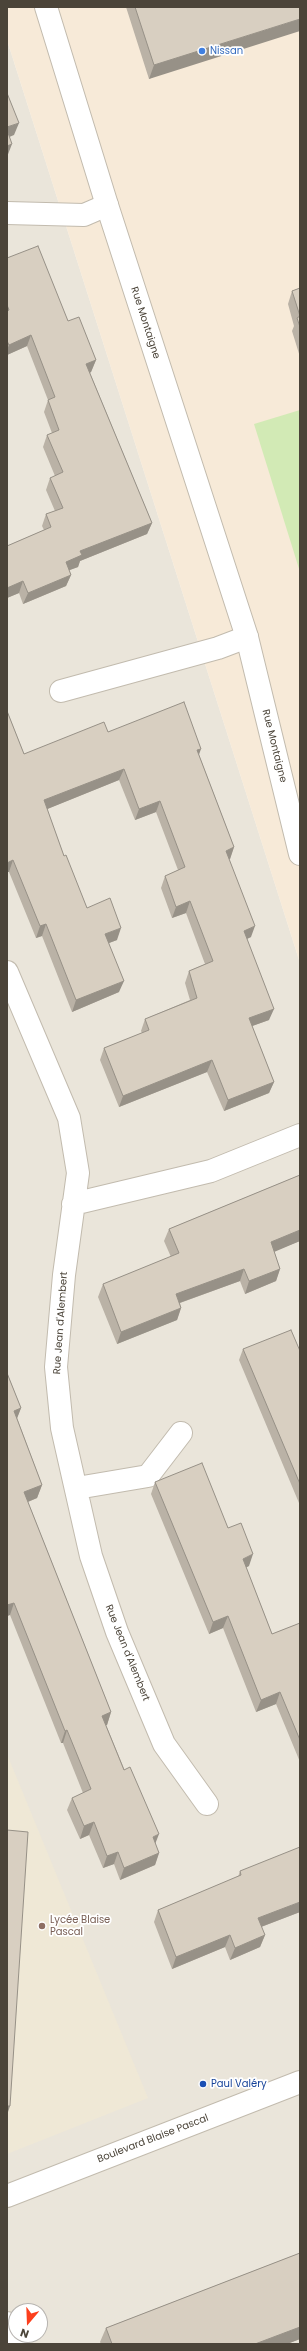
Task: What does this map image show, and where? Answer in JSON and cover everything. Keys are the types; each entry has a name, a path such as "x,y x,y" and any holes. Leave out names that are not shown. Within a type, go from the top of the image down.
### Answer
{"street":[{"name":"Rue Montaigne","path":"46,7 107,205 247,637 300,854"},
{"path":"7,213 84,214 107,205"},
{"path":"61,691 218,648 247,637"},
{"name":"Rue Jean d'Alembert","path":"7,972 13,1001 69,1118 78,1173 64,1275 56,1367 62,1428 77,1488 91,1556 117,1632 164,1744 206,1804"},
{"path":"73,1204 212,1171 300,1136"},
{"path":"77,1488 148,1476 181,1433"},
{"name":"Boulevard Blaise Pascal","path":"7,2196 300,2082"},
{"path":"7,2323 18,2344"}],"shaded area":[{"path":"7,7 300,7 300,963 7,40"},
{"path":"7,40 300,963 300,2344 7,2344"},
{"name":"Lycée Blaise Pascal","path":"7,1754 148,2098 7,2154"}],"green space":[{"path":"300,410 300,572 254,424"}],"building":[{"name":"Nissan","path":"135,7 300,7 300,19 154,65"},
{"path":"7,93 19,123 7,127"},
{"path":"7,130 12,144 7,146"},
{"path":"38,246 68,321 79,317 96,360 86,364 152,523 80,551 82,555 66,562 71,575 28,593 23,581 7,588 7,546 51,527 46,514 63,508 50,478 63,472 47,435 59,430 48,400 55,397 31,335 9,345 7,341 7,311 9,310 7,305 7,258"},
{"path":"300,288 300,316 292,291"},
{"path":"300,316 300,327 297,318"},
{"path":"184,702 201,749 197,750 234,847 226,851 255,926 244,931 274,1009 249,1018 274,1082 228,1100 212,1060 123,1096 104,1048 149,1030 145,1019 197,998 189,971 213,961 190,901 176,907 165,876 185,867 160,801 139,809 124,769 44,800 64,856 66,855 87,908 110,898 121,928 105,934 124,981 76,1000 46,924 40,926 13,860 7,863 7,711 24,754 104,722 108,732"},
{"path":"300,1175 300,1230 271,1242 280,1269 249,1281 244,1269 176,1294 181,1308 121,1332 103,1284 179,1253 169,1229"},
{"path":"291,1330 300,1351 300,1484 243,1349"},
{"path":"7,1373 21,1408 14,1411 42,1485 24,1492 111,1712 102,1716 124,1770 130,1767 159,1834 153,1837 159,1853 124,1868 118,1852 107,1856 94,1822 84,1826 72,1798 91,1789 67,1730 65,1731 14,1603 7,1605"},
{"path":"202,1463 228,1528 241,1523 253,1554 243,1559 272,1634 300,1623 300,1740 280,1692 261,1700 228,1616 213,1622 155,1482"},
{"path":"7,1830 28,1832 10,2106 7,2106"},
{"path":"300,1847 300,1902 258,1918 265,1935 235,1948 230,1935 176,1957 158,1910 241,1875 240,1871"},
{"path":"300,2253 300,2327 255,2344 112,2344 106,2328"}],"place":[{"name":"Nissan","path":"202,51"},
{"name":"Lycée Blaise Pascal","path":"42,1926"},
{"name":"Paul Valéry","path":"203,2084"}]}
